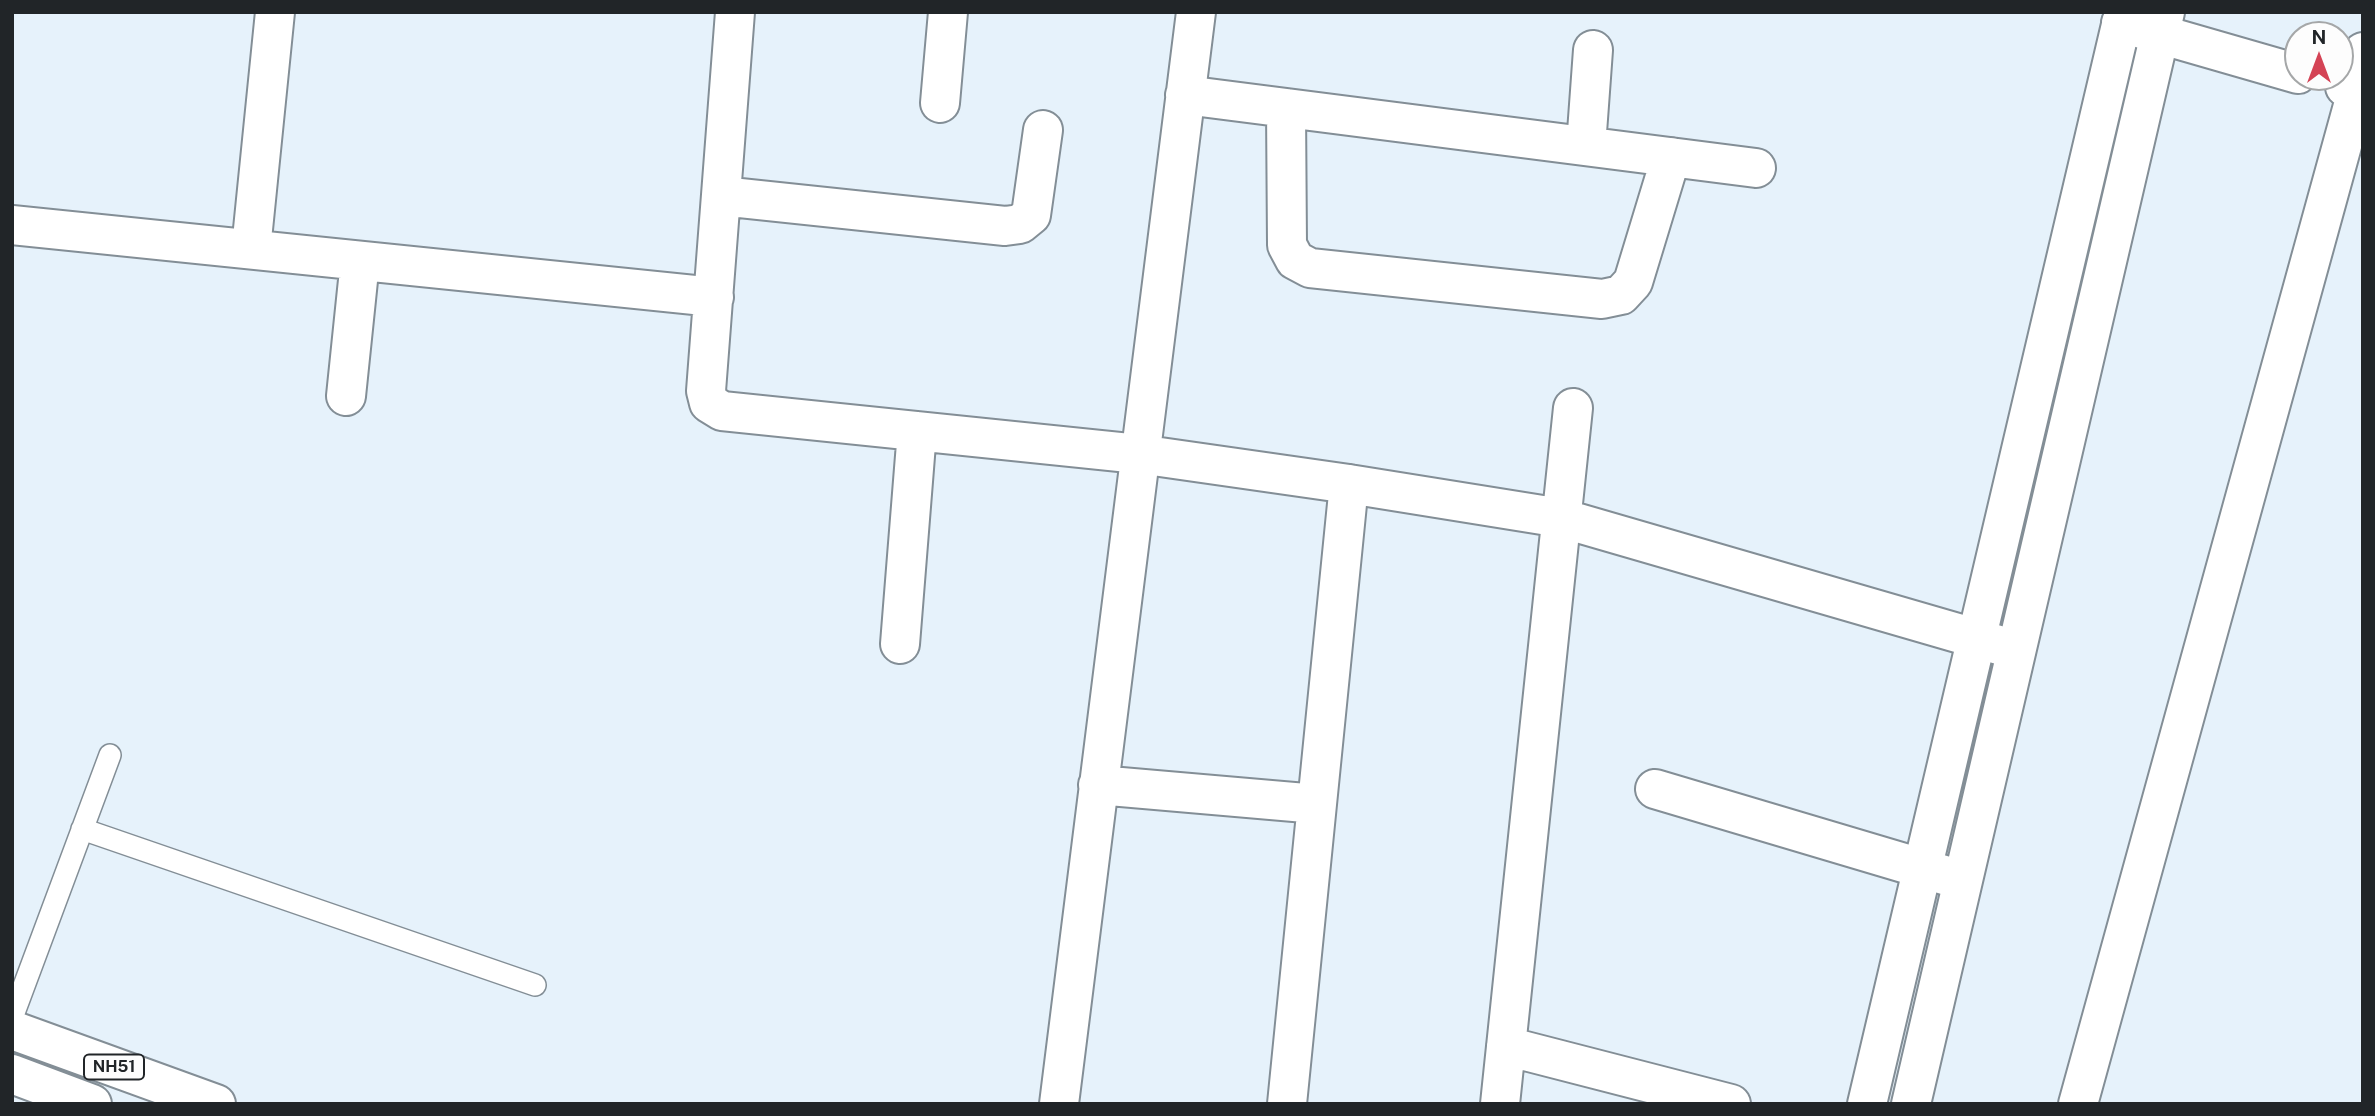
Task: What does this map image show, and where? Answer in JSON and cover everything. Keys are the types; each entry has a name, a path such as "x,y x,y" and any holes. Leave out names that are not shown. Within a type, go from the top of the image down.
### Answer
{"main road":[{"path":"251,249 275,12"},
{"path":"735,12 706,391 709,403 722,411 1139,454 1349,484 1561,519 2016,650"},
{"path":"940,103 948,12"},
{"path":"1059,1104 1196,12"},
{"path":"1867,1104 2122,18 2162,23 2284,69"},
{"path":"1910,1104 2162,23"},
{"path":"1586,146 1593,50"},
{"path":"2078,1104 2355,90 2363,52"},
{"path":"1185,95 1756,168"},
{"path":"1286,108 1287,244 1294,260 1310,268 1601,299 1621,295 1633,282 1671,157"},
{"path":"721,197 1004,226 1020,224 1031,215 1042,130"},
{"path":"12,225 714,297"},
{"path":"346,396 360,261"},
{"path":"1500,1104 1573,408"},
{"path":"900,644 916,431"},
{"path":"1287,1104 1349,484"},
{"path":"1098,785 1317,804"},
{"path":"1656,789 1961,880"},
{"name":"NH51","path":"12,1030 216,1104"},
{"path":"1506,1046 1682,1098 1731,1104"},
{"name":"NH51","path":"12,1074 92,1104"}],"lane":[{"path":"12,1018 110,755"},
{"path":"82,829 535,985"}]}
